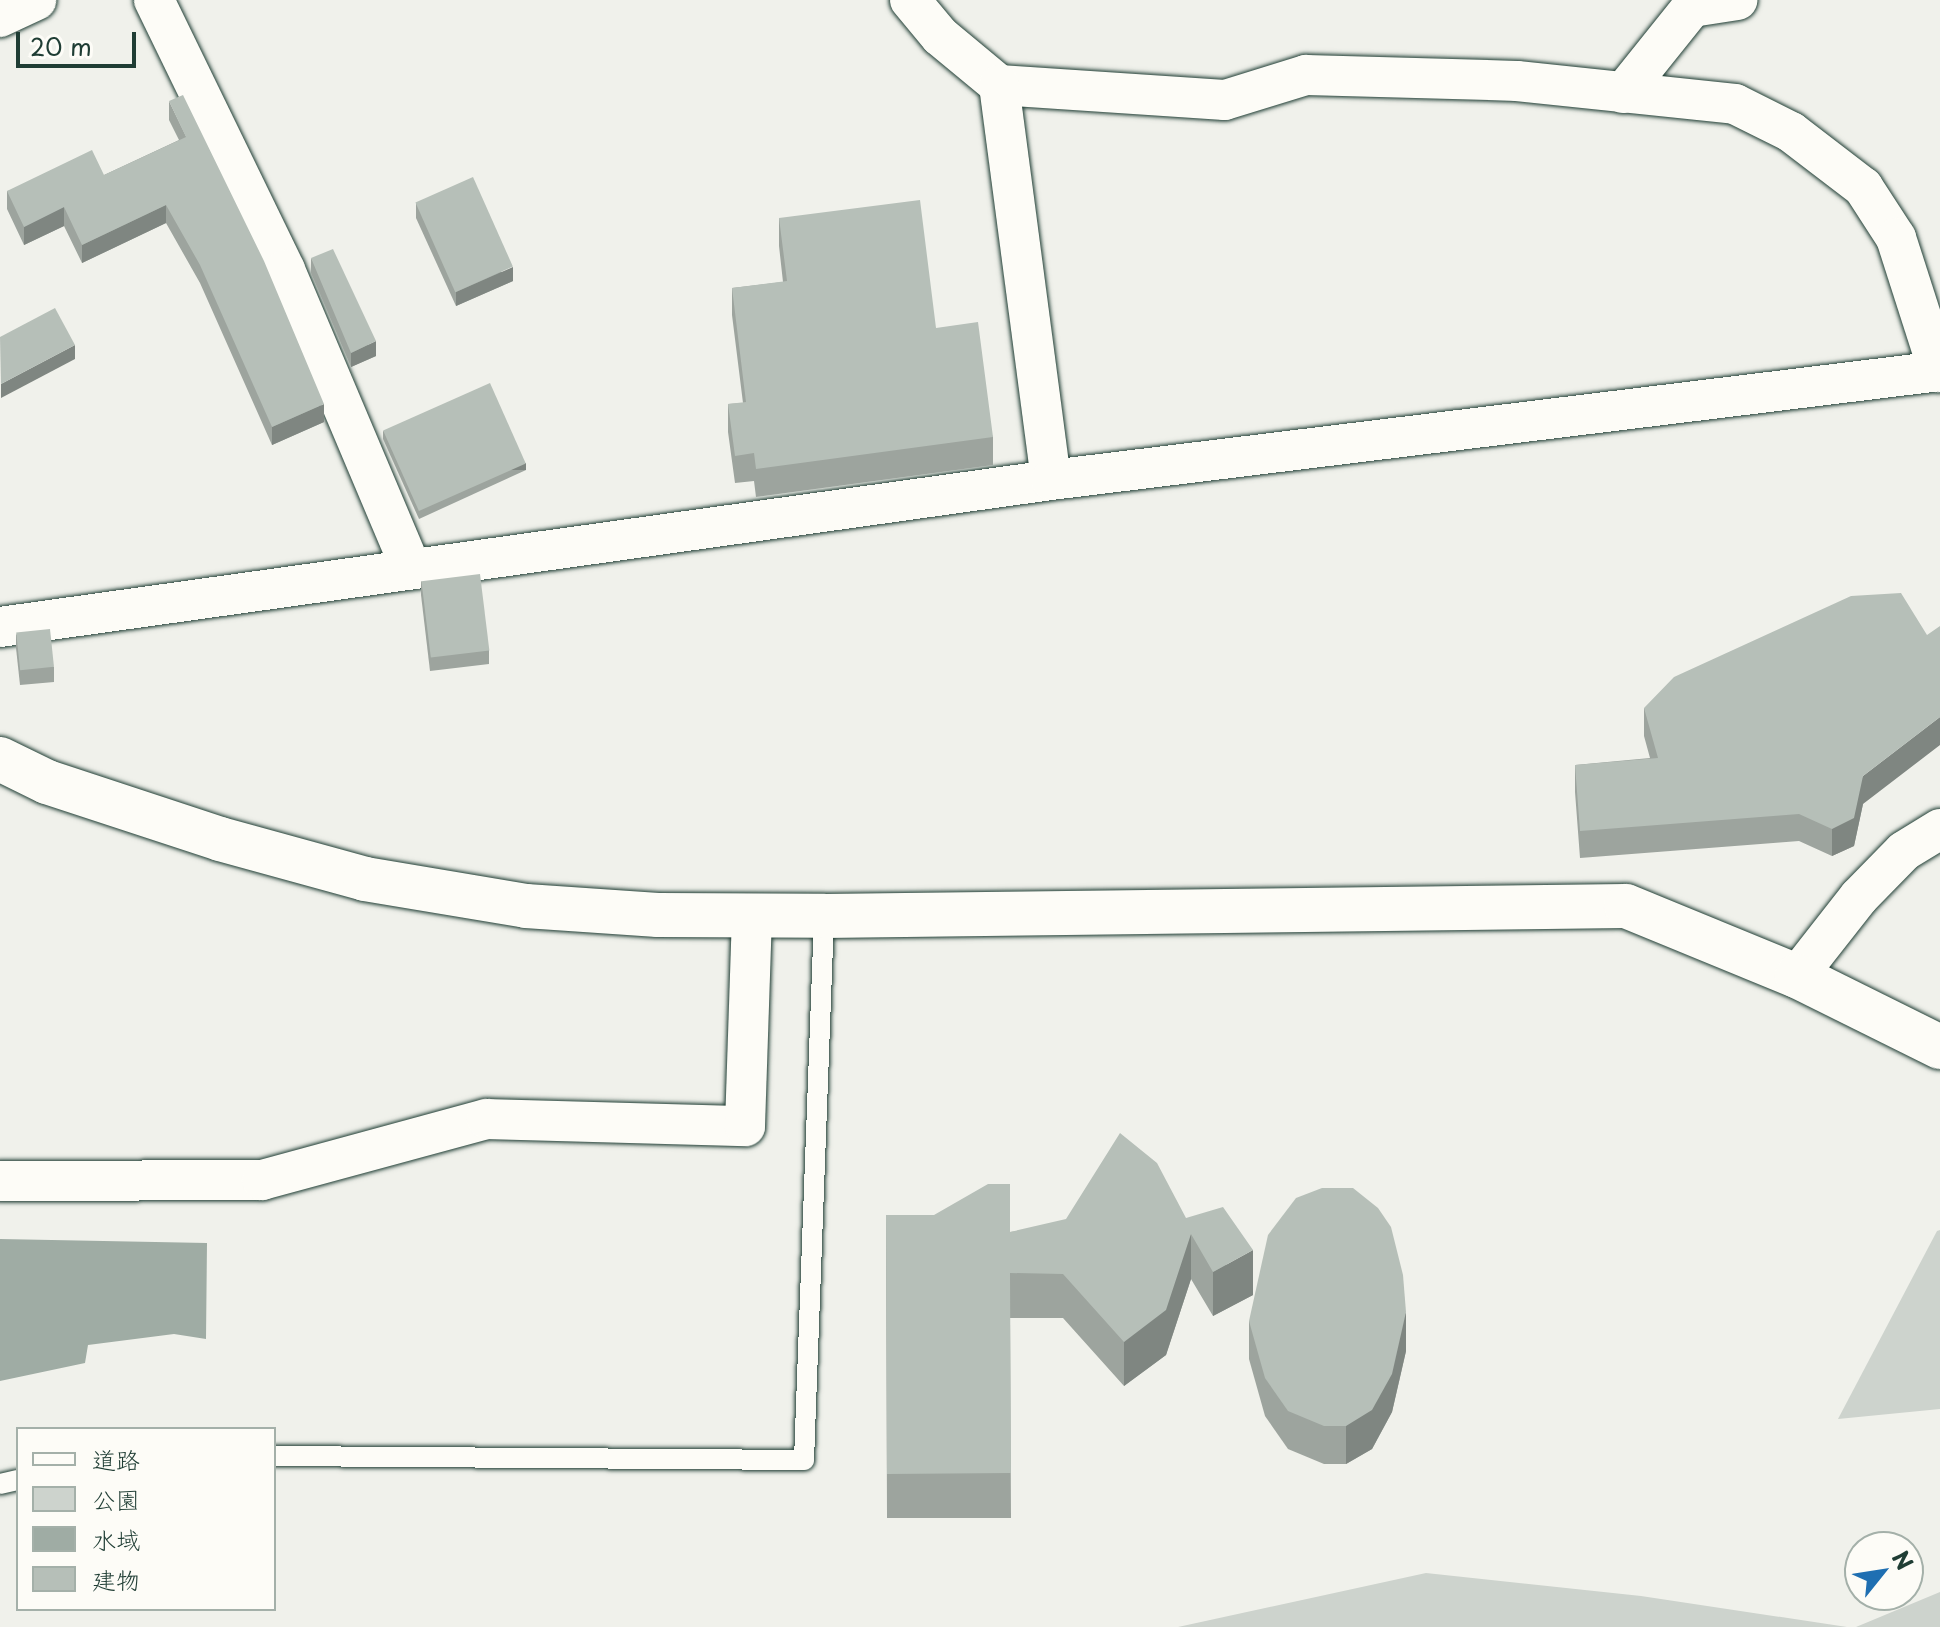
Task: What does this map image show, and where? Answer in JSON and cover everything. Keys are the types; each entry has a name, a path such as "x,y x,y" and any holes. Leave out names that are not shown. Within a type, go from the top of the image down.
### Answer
{"street":[{"path":"0,17 36,0"},
{"path":"154,0 285,270 411,569"},
{"path":"0,627 1051,480 1939,372 1896,238 1863,187 1791,132 1735,104 1517,81 1306,75 1225,100 999,85 940,36 910,0"},
{"path":"1623,93 1692,7 1737,0"},
{"path":"999,85 1051,480"},
{"path":"0,759 47,782 220,839 365,879 526,906 824,916 1626,906 1797,976 1940,1047"},
{"path":"1797,976 1859,897 1904,851 1940,829"},
{"path":"0,1181 262,1180 487,1119 745,1126 752,915"}],"lane":[{"path":"276,1456 804,1460 824,916"}],"green space":[{"path":"1940,1230 1940,1409 1838,1419 1937,1231"},
{"path":"1426,1573 1641,1596 1847,1627 1178,1627"},
{"path":"1940,1592 1940,1627 1856,1627 1894,1611 1924,1611 1924,1599"}],"water":[{"path":"0,1239 207,1243 206,1339 174,1334 88,1345 85,1363 0,1381"}],"building":[{"path":"183,95 264,261 324,404 272,427 200,265 166,205 82,245 64,207 24,227 7,191 92,150 104,175 186,137 169,101"},
{"path":"473,177 513,267 455,292 415,203"},
{"path":"920,200 936,328 978,322 993,437 756,469 754,453 735,456 728,404 746,402 732,288 787,281 779,218"},
{"path":"333,249 376,341 351,353 311,258"},
{"path":"55,308 75,345 1,384 0,337"},
{"path":"490,383 526,463 419,511 383,431"},
{"path":"480,574 489,650 431,658 421,581"},
{"path":"1901,593 1927,635 1940,626 1940,717 1863,776 1854,818 1832,829 1799,814 1580,831 1575,765 1658,758 1644,708 1674,677 1851,596"},
{"path":"50,629 54,667 20,670 16,633"},
{"path":"1120,1133 1157,1163 1186,1218 1223,1207 1253,1250 1213,1272 1191,1234 1166,1310 1124,1342 1063,1274 1010,1273 1011,1473 887,1474 886,1215 934,1215 988,1184 1010,1184 1010,1232 1066,1219"},
{"path":"1322,1188 1353,1188 1378,1208 1391,1227 1403,1275 1406,1312 1392,1374 1372,1410 1346,1426 1324,1426 1288,1411 1265,1378 1249,1321 1268,1235 1296,1198"}]}
